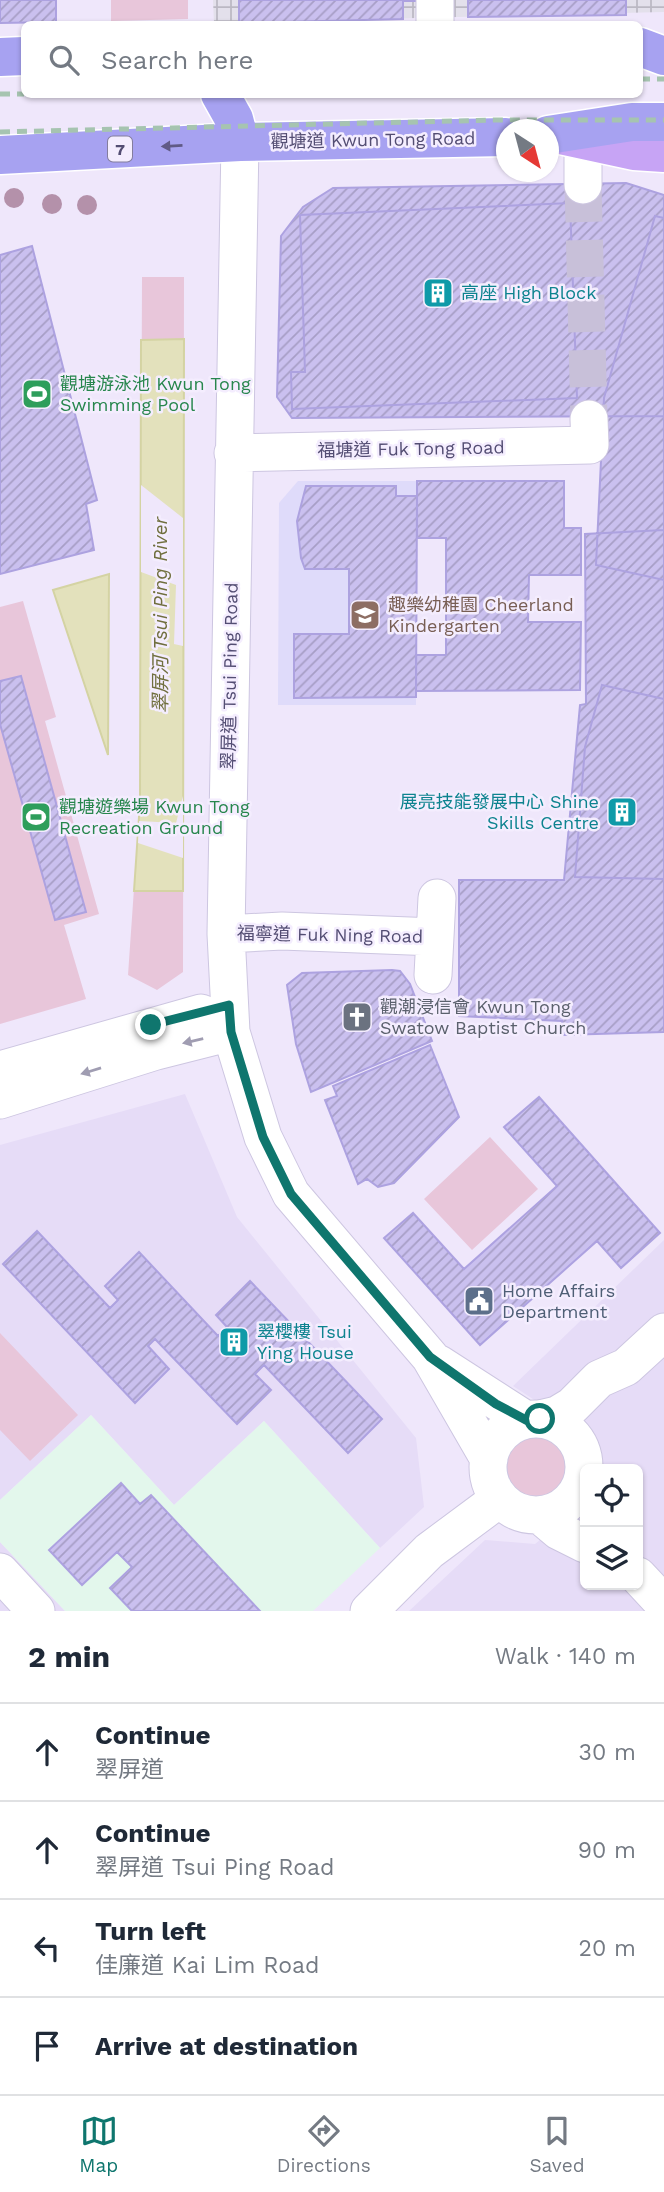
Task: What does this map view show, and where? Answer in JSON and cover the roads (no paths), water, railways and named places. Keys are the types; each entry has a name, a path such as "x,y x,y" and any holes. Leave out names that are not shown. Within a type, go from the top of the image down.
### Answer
{"highway":[{"path":"643,48 664,56"},
{"path":"0,57 21,56"},
{"path":"222,98 234,119 240,142"},
{"path":"564,137 632,122 664,122"},
{"name":"觀塘道 Kwun Tong Road","path":"240,142 496,137"},
{"name":"7","path":"0,155 240,142"}],"main road":[{"path":"643,45 664,41"},
{"path":"564,137 664,153"}],"street":[{"path":"435,0 435,21"},
{"path":"564,137 583,185"},
{"name":"翠屏道 Tsui Ping Road","path":"240,142 226,934 230,1019 263,1137 291,1194 430,1357"},
{"name":"福塘道 Fuk Tong Road","path":"233,453 590,432"},
{"name":"福寧道 Fuk Ning Road","path":"433,975 437,898"},
{"name":"福寧道 Fuk Ning Road","path":"226,934 282,931 435,937"},
{"path":"0,1070 230,1019"},
{"path":"0,1100 156,1051 230,1019"},
{"path":"489,1459 502,1434 533,1420 557,1415 572,1406 599,1379 626,1367 664,1332"},
{"path":"430,1357 496,1404 533,1420 565,1429 580,1465"},
{"path":"430,1357 489,1459 492,1487 499,1499 525,1514 540,1515 568,1504 580,1478"},
{"path":"582,1464 580,1432 613,1395 626,1367"},
{"path":"369,1611 429,1551 499,1499"},
{"path":"540,1515 559,1531 580,1542"},
{"path":"0,1572 35,1611"},
{"path":"643,1581 664,1604"}],"water":[{"name":"翠屏河 Tsui Ping River","path":"184,339 183,891 134,891 140,802 141,340"},
{"path":"109,574 108,755 53,590"}],"tunnel":[{"path":"583,185 589,419"}],"railway":[{"path":"643,79 664,79"},
{"path":"0,94 21,94"},
{"path":"0,132 496,120 664,120"}],"place":[{"name":"高座 High Block","path":"438,293"},
{"name":"觀塘游泳池 Kwun Tong Swimming Pool","path":"37,394"},
{"name":"趣樂幼稚園 Cheerland Kindergarten","path":"365,615"},
{"name":"展亮技能發展中心 Shine Skills Centre","path":"622,812"},
{"name":"觀塘遊樂場 Kwun Tong Recreation Ground","path":"36,817"},
{"name":"觀潮浸信會 Kwun Tong Swatow Baptist Church","path":"357,1017"},
{"name":"Home Affairs Department","path":"479,1301"},
{"name":"翠櫻樓 Tsui Ying House","path":"234,1342"}]}
